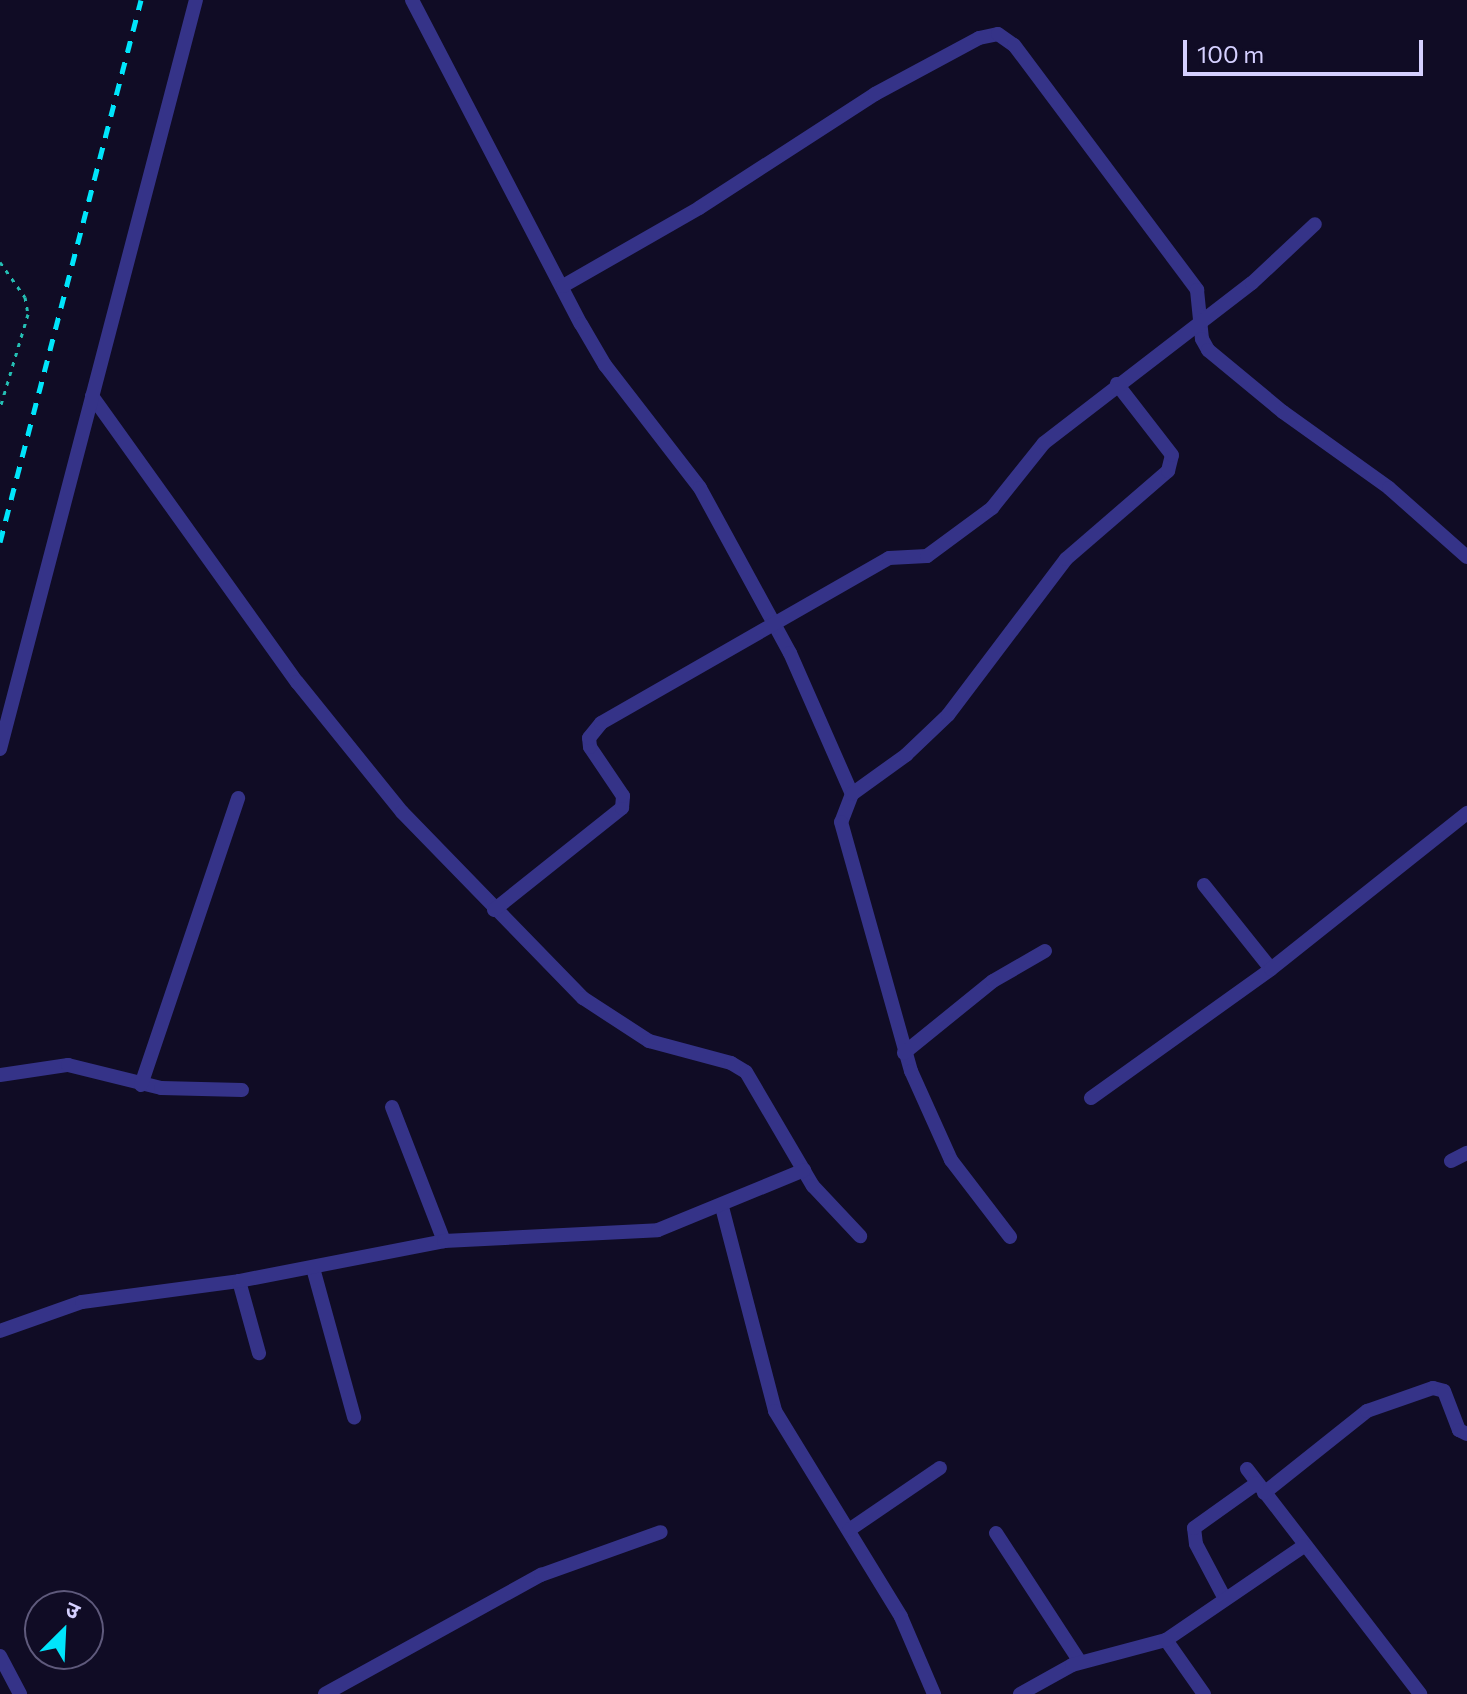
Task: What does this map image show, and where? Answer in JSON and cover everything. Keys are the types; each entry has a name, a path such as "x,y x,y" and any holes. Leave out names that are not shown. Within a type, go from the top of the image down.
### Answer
{"street":[{"path":"0,749 196,0"},
{"path":"412,0 605,365 710,504 773,621 852,794"},
{"path":"563,286 699,208 875,94 979,38 998,34 1014,45 1197,290 1200,322 1208,350 1283,412 1389,488 1467,557"},
{"path":"494,910 622,808 623,796 590,747 593,731 773,621 889,558 927,556 992,508 1030,456 1117,384 1252,283 1315,224"},
{"path":"1010,1237 963,1180 941,1142 904,1053 841,822 852,794 906,755 948,715 1066,559 1168,471 1172,455 1117,384"},
{"path":"92,396 297,682 402,812 559,979 631,1031 667,1049 731,1063 746,1072 804,1170 860,1236"},
{"path":"141,1085 238,798"},
{"path":"1091,1098 1271,969 1467,813"},
{"path":"1204,885 1271,969"},
{"path":"904,1053 993,981 1045,951"},
{"path":"0,1075 68,1065 141,1085 242,1090"},
{"path":"392,1107 444,1241"},
{"path":"1451,1161 1467,1153"},
{"path":"0,1331 82,1302 239,1281 444,1241 644,1232 676,1226 804,1170"},
{"path":"722,1207 775,1411 901,1617 934,1694"},
{"path":"313,1268 354,1417"},
{"path":"239,1281 259,1353"},
{"path":"1225,1599 1196,1544 1194,1528 1261,1488 1367,1411 1433,1388 1444,1391 1459,1430 1467,1434"},
{"path":"849,1530 940,1468"},
{"path":"1247,1469 1420,1694"},
{"path":"325,1694 541,1575 661,1532"},
{"path":"996,1533 1080,1662"},
{"path":"1020,1694 1080,1662 1166,1640 1304,1546"},
{"path":"1166,1640 1204,1694"},
{"path":"0,1656 20,1694"}],"path":[{"path":"0,262 25,297 28,314 0,408"}],"railway":[{"path":"0,542 141,0"}]}
